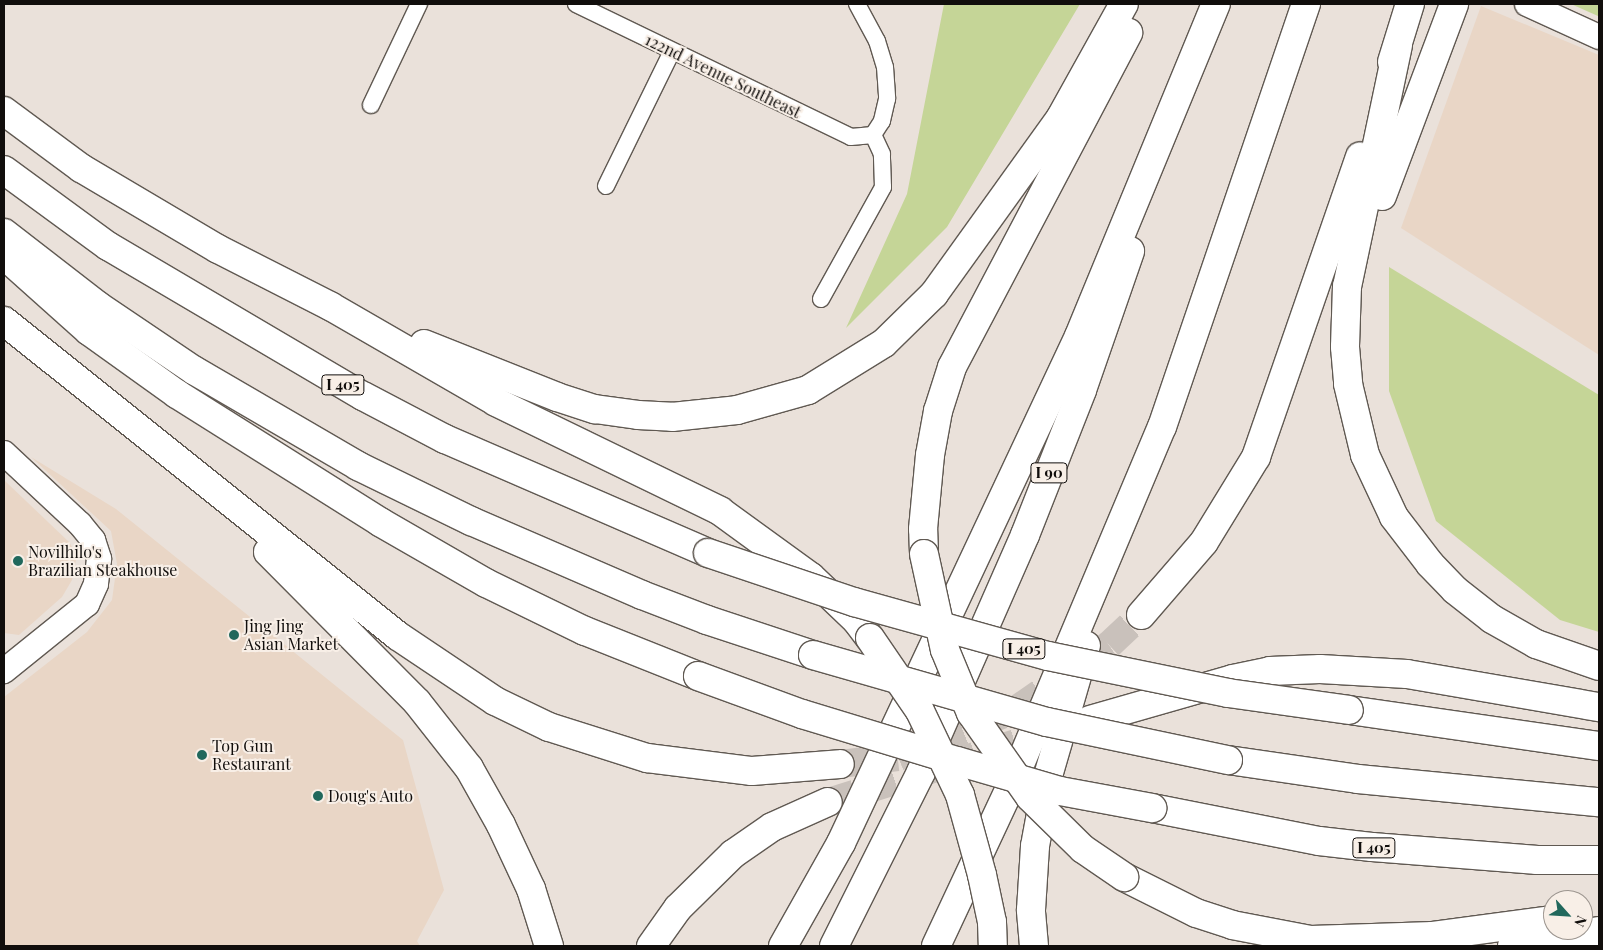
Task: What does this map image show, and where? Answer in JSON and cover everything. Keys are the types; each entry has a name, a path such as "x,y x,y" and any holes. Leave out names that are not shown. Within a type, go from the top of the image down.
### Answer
{"highway":[{"path":"330,306 502,376 595,408 638,415 706,414 771,402 808,390 884,343 934,294 1061,117 1124,4"},
{"path":"1139,4 1107,78 952,367 938,411 930,455 924,520 924,554 945,650 971,713 1030,797 1084,849 1124,877 1196,913 1232,925 1310,940 1433,936 1543,921"},
{"path":"782,946 841,843 1079,336 1216,4"},
{"name":"I 90","path":"834,946 921,772 1025,535 1082,390 1216,4"},
{"path":"936,946 1010,788 1120,529 1188,353 1306,4"},
{"path":"1141,615 1204,542 1256,457 1398,45 1410,4"},
{"path":"1345,347 1374,215 1454,4"},
{"path":"1398,45 1347,286 1345,347 1350,392 1365,455 1394,517 1430,564 1455,590 1492,619 1536,644 1599,666"},
{"path":"4,111 81,168 218,249 330,306 496,402 720,511 812,577 857,621 920,711 960,796 982,875 992,922 993,946"},
{"name":"I 405","path":"4,170 108,246 363,396 445,439 708,553 854,602 1048,656 1218,691 1599,746"},
{"path":"4,233 97,305 195,371 358,466 471,521 707,620 813,655 1047,722 1228,760 1358,779 1599,802"},
{"name":"I 405","path":"4,255 89,331 177,394 380,522 486,583 585,631 698,676 802,714 1060,791 1319,841 1537,860 1599,860"},
{"path":"4,321 176,461 444,669 495,701 549,727 647,758 687,765 752,771 840,764"},
{"path":"176,461 357,641 444,733 469,768 501,825 531,889 549,946"},
{"path":"1034,946 1031,910 1035,846 1048,776 1120,529"},
{"path":"1090,720 1233,679 1270,671 1320,669 1408,674 1599,707"},
{"path":"651,946 678,908 733,854 772,827 828,802"},
{"path":"1512,946 1599,932"}],"street":[{"path":"371,105 419,4"},
{"name":"122nd Avenue Southeast","path":"576,4 850,137 873,136"},
{"path":"820,299 883,187 882,154 873,136 882,121 887,99 885,67 877,41 857,4"},
{"path":"1527,4 1599,37"},
{"path":"606,186 672,51"},
{"path":"4,453 67,510 93,540 99,559 96,584 87,604 4,671"}],"shaded area":[{"path":"1481,6 1599,55 1599,355 1401,228"},
{"path":"31,457 116,509 403,740 444,890 417,941 420,946 4,946 4,697 87,632 112,600 117,564 111,531"},
{"path":"4,480 69,542 77,555 72,580 62,597 19,635 4,633"}],"green space":[{"path":"944,4 1080,4 947,227 846,328 907,194"},
{"path":"1571,4 1599,4 1599,16 1598,16"},
{"path":"1389,267 1599,395 1599,632 1560,620 1436,521 1389,391"}],"tunnel":[{"path":"840,764 898,757 1017,709 1109,645 1141,615"},
{"path":"828,802 1048,733"}],"place":[{"name":"Novilhilo's Brazilian Steakhouse","path":"18,561"},
{"name":"Jing Jing Asian Market","path":"234,635"},
{"name":"Top Gun Restaurant","path":"202,755"},
{"name":"Doug's Auto","path":"318,796"}]}
